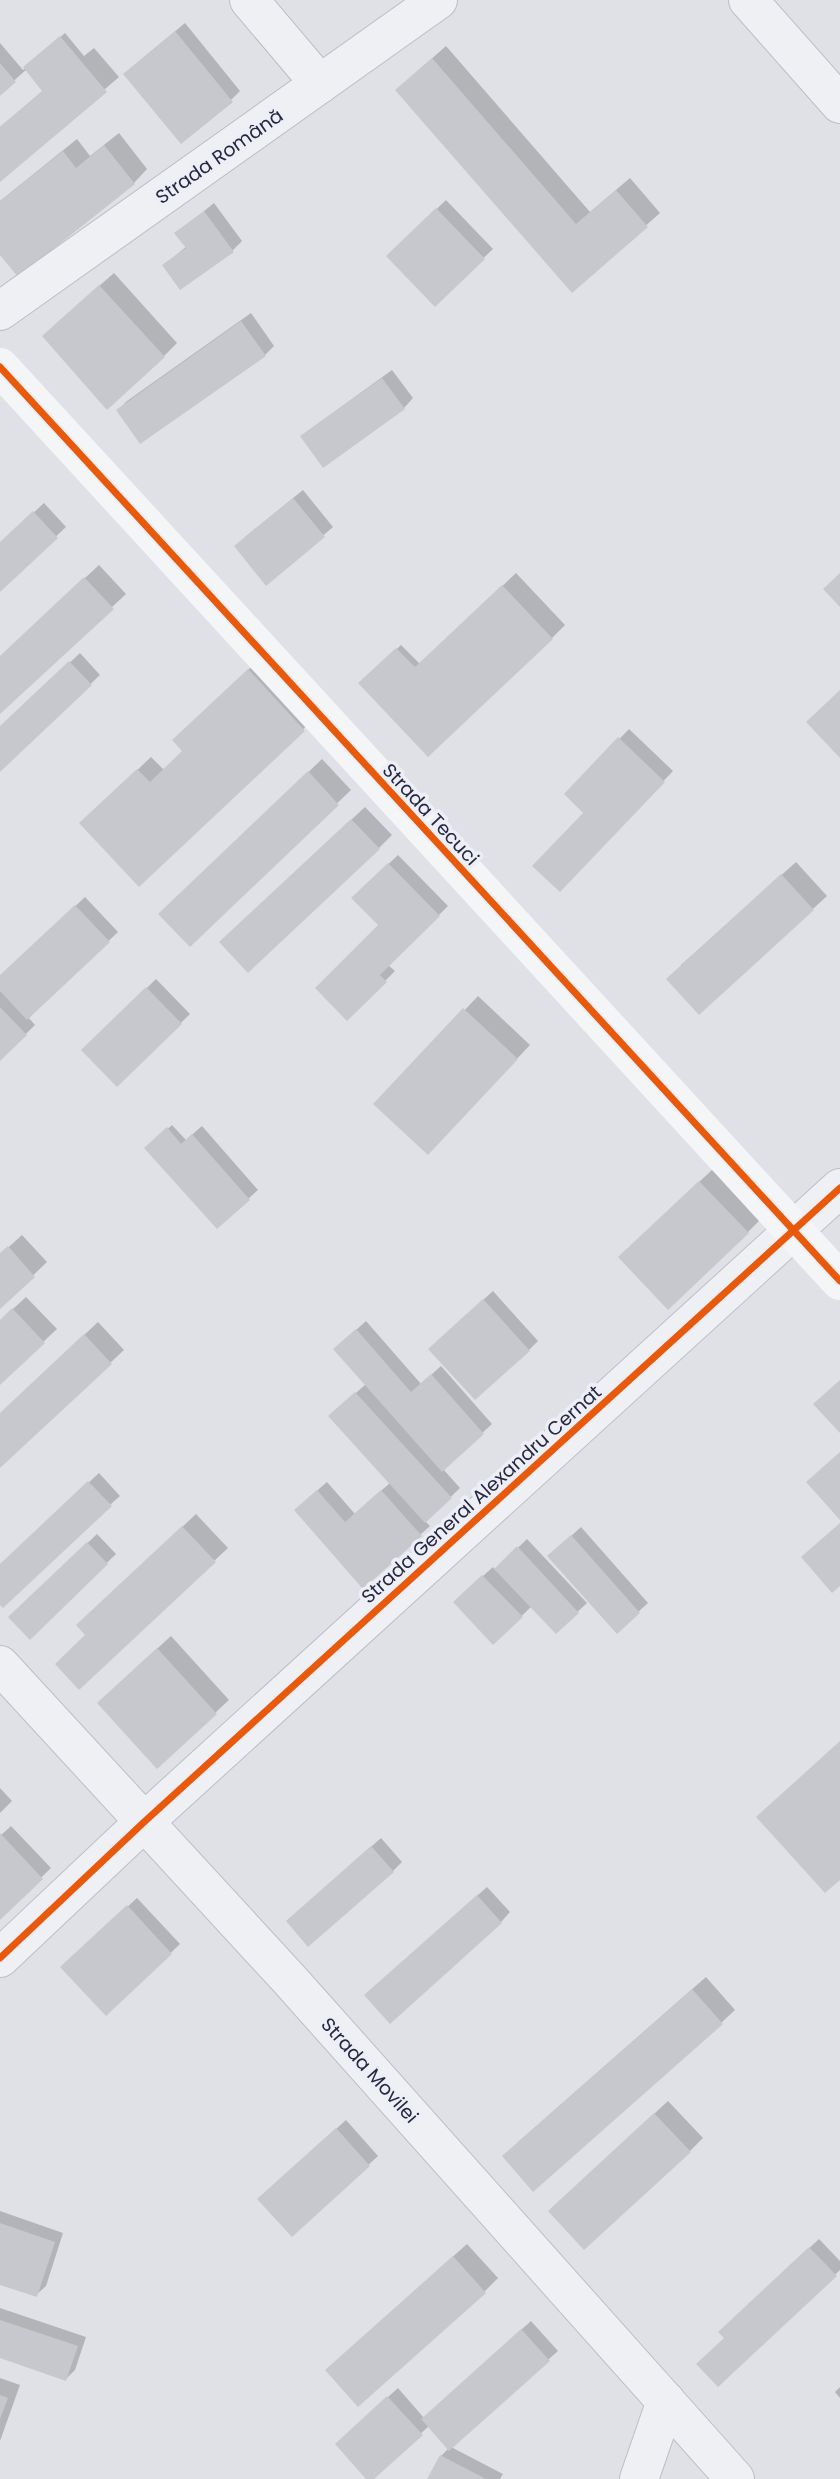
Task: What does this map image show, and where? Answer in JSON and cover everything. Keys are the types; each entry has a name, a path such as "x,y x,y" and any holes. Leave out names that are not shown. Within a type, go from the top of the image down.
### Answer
{"main road":[{"name":"Strada Tecuci","path":"0,368 840,1281"}],"street":[{"path":"249,0 320,84"},
{"name":"Strada Română","path":"0,311 438,0"},
{"path":"748,0 840,104"},
{"name":"Strada General Alexandru Cernat","path":"0,1958 143,1823 840,1188"},
{"name":"Strada Movilei","path":"0,1665 289,1979 735,2479"},
{"path":"639,2479 666,2401"}],"building":[{"path":"175,31 233,102 181,144 123,74"},
{"path":"60,36 107,92 0,182 0,127 42,91 23,67"},
{"path":"432,58 576,224 616,190 648,227 572,293 395,90"},
{"path":"0,63 16,82 0,96"},
{"path":"104,145 135,184 18,277 0,255 0,201 63,151 76,168"},
{"path":"436,208 485,259 435,307 386,256"},
{"path":"204,211 234,252 180,290 162,265 186,248 174,233"},
{"path":"99,285 165,357 107,410 42,336"},
{"path":"241,321 266,356 140,444 116,410"},
{"path":"382,378 405,409 323,468 300,436"},
{"path":"293,498 325,537 266,586 234,546"},
{"path":"33,511 58,538 0,592 0,542"},
{"path":"840,573 840,607 823,589"},
{"path":"84,577 114,609 0,714 0,656"},
{"path":"502,585 553,639 428,757 358,683 396,648 415,667"},
{"path":"69,661 92,685 0,772 0,726"},
{"path":"248,669 305,731 139,887 79,823 137,769 150,782 182,751 172,740"},
{"path":"840,690 840,758 806,722"},
{"path":"618,737 665,782 560,892 532,866 583,813 564,794"},
{"path":"308,771 339,805 190,947 158,914"},
{"path":"351,819 380,849 248,973 219,942"},
{"path":"388,863 440,916 380,975 387,982 347,1021 315,988 378,925 351,898"},
{"path":"781,874 814,910 699,1015 666,979"},
{"path":"75,905 110,942 27,1020 0,991 0,975"},
{"path":"146,987 182,1024 117,1087 81,1050"},
{"path":"0,1007 27,1035 0,1061"},
{"path":"463,1008 518,1059 428,1155 373,1104"},
{"path":"167,1127 181,1144 192,1134 250,1200 217,1229 144,1148"},
{"path":"699,1181 749,1233 668,1310 618,1257"},
{"path":"8,1246 35,1277 0,1309 0,1253"},
{"path":"483,1299 530,1351 475,1400 428,1349"},
{"path":"12,1308 45,1343 0,1385 0,1320"},
{"path":"356,1329 411,1392 431,1374 484,1434 442,1472 333,1349"},
{"path":"84,1334 112,1364 0,1468 0,1413"},
{"path":"840,1380 840,1433 813,1404"},
{"path":"355,1392 452,1498 425,1523 328,1416"},
{"path":"840,1452 840,1520 806,1482"},
{"path":"88,1481 112,1506 3,1608 0,1605 0,1564"},
{"path":"317,1490 345,1522 381,1490 422,1536 363,1589 294,1510"},
{"path":"840,1523 840,1586 832,1593 801,1557"},
{"path":"182,1526 216,1562 79,1690 55,1664 85,1635 76,1625"},
{"path":"571,1535 640,1613 617,1634 547,1556"},
{"path":"87,1542 108,1564 30,1640 8,1617"},
{"path":"517,1546 579,1613 556,1634 494,1569"},
{"path":"482,1575 523,1617 493,1645 453,1602"},
{"path":"157,1648 217,1714 157,1769 97,1703"},
{"path":"840,1741 840,1880 825,1893 756,1817"},
{"path":"0,1833 43,1879 0,1920"},
{"path":"371,1846 394,1872 308,1947 286,1921"},
{"path":"477,1895 502,1923 390,2024 364,1995"},
{"path":"127,1905 172,1954 106,2016 60,1967"},
{"path":"692,1989 723,2024 533,2192 502,2156"},
{"path":"654,2113 691,2152 584,2250 548,2211"},
{"path":"336,2128 370,2166 292,2237 257,2199"},
{"path":"0,2223 55,2242 37,2297 0,2285"},
{"path":"809,2247 837,2276 718,2387 696,2364 724,2338 718,2332"},
{"path":"453,2256 486,2293 358,2407 325,2370"},
{"path":"0,2320 78,2346 66,2381 0,2358"},
{"path":"521,2329 550,2361 449,2451 421,2419"},
{"path":"0,2395 8,2398 0,2419"},
{"path":"387,2396 423,2435 374,2479 366,2479 335,2444"},
{"path":"440,2455 486,2479 427,2479"}],"cycle path":[{"path":"0,367 840,1281"},
{"path":"0,1958 143,1823 840,1188"}]}
